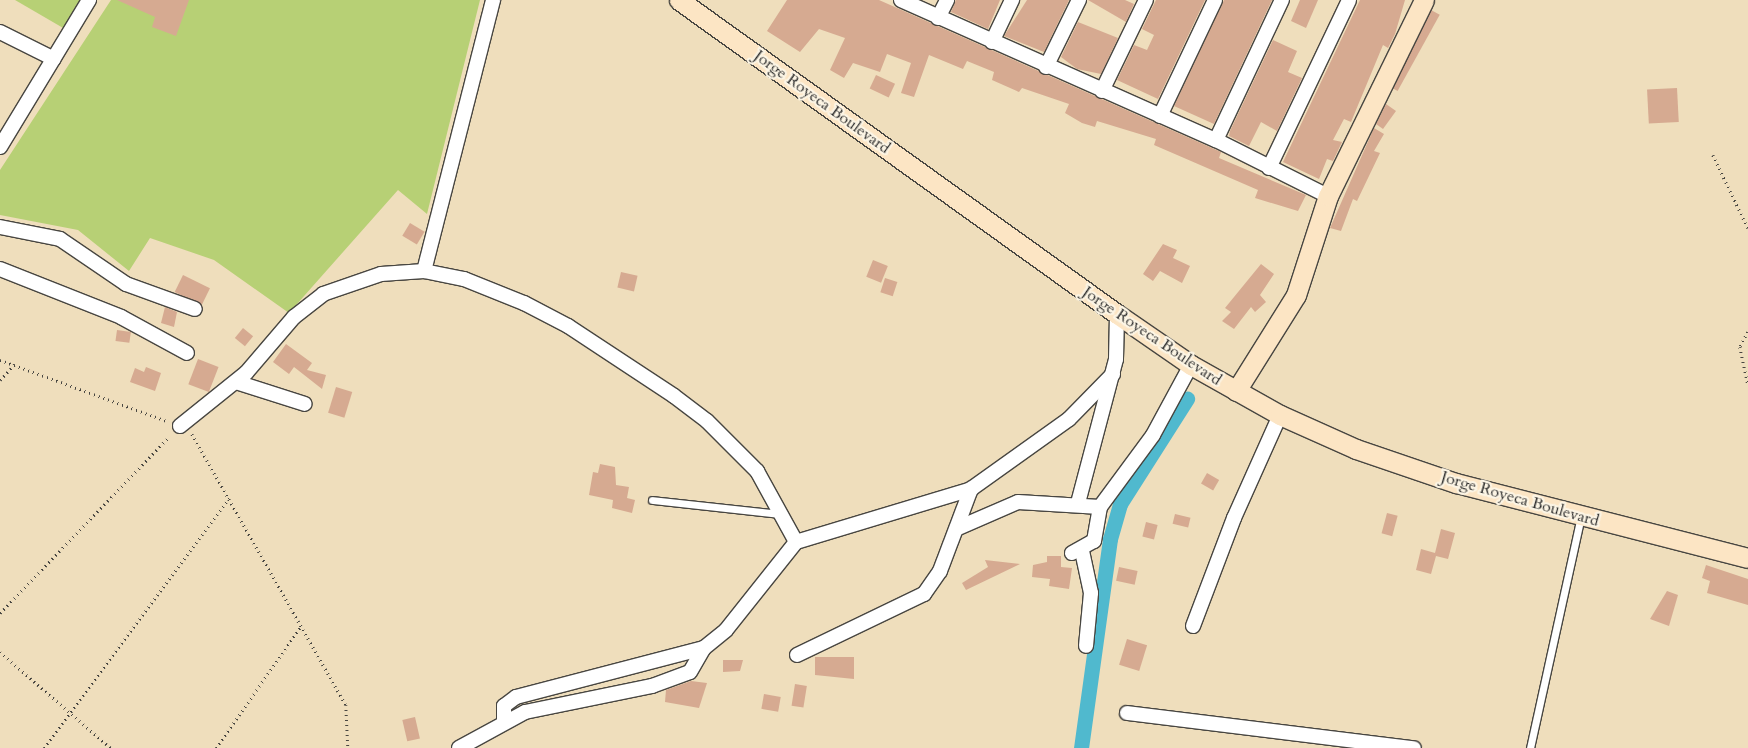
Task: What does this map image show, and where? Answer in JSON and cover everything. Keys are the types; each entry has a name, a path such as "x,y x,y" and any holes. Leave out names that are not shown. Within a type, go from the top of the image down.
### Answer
{"street":[{"path":"0,147 89,0"},
{"path":"424,270 493,0"},
{"name":"Jorge Royeca Boulevard","path":"679,0 1198,370 1280,415 1356,449 1581,517 1748,558"},
{"path":"901,0 1046,68 1216,140 1328,196"},
{"path":"938,18 947,0"},
{"path":"992,42 1012,0"},
{"path":"1046,68 1079,0"},
{"path":"1102,91 1146,0"},
{"path":"1160,116 1216,0"},
{"path":"1216,140 1282,0"},
{"path":"1269,168 1349,0"},
{"path":"1230,387 1296,295 1328,196 1424,0"},
{"path":"0,32 54,59"},
{"path":"0,227 60,239 126,284 195,310"},
{"path":"0,269 122,317 187,353"},
{"path":"180,426 236,382 294,317 323,294 381,274 424,270 464,279 524,303 639,372 737,448 757,471 796,542"},
{"path":"1078,503 1113,374 1117,314"},
{"path":"1086,646 1091,592 1077,552 1094,541 1100,507 1198,370"},
{"path":"459,748 504,721 690,672 704,648 726,630 796,542 971,488 1069,419 1113,374"},
{"path":"236,382 305,404"},
{"path":"1193,626 1280,415"},
{"path":"797,656 924,594 940,571 958,528 971,488"},
{"path":"958,528 1018,502 1078,503 1100,507"},
{"path":"504,721 504,706 516,697 704,648"},
{"path":"1127,713 1414,748"}],"lane":[{"path":"652,500 782,514"},
{"path":"1530,748 1581,517"}],"path":[{"path":"1713,155 1748,228"},
{"path":"1748,332 1740,347 1748,386"},
{"path":"0,360 180,426 203,449 346,705 348,748"},
{"path":"0,380 14,364"},
{"path":"0,613 180,426"},
{"path":"44,748 229,498"},
{"path":"216,748 301,626"},
{"path":"0,652 111,748"}],"green space":[{"path":"15,0 92,0 70,32"},
{"path":"111,0 480,0 427,214 398,190 289,313 214,260 150,238 129,271 78,230 0,215 0,170"}],"building":[{"path":"117,0 189,0 176,36 152,27 155,17"},
{"path":"787,0 879,0 1221,152 1219,158 1306,195 1298,211 1255,198 1258,190 1154,145 1156,139 1097,121 1095,127 1082,123 1065,113 1069,104 1022,88 1019,92 992,80 994,72 967,61 963,69 929,55 914,97 901,93 911,63 887,54 880,72 853,63 844,78 830,70 845,38 819,29 800,52 767,31"},
{"path":"956,0 1000,0 988,29 951,12"},
{"path":"1027,0 1069,0 1044,52 1004,36"},
{"path":"1088,0 1125,0 1134,4 1126,22"},
{"path":"1156,0 1205,0 1158,99 1117,80 1134,45 1147,50 1154,35 1142,29"},
{"path":"1224,0 1272,0 1214,124 1174,106"},
{"path":"1300,0 1318,0 1306,28 1291,21"},
{"path":"1360,0 1405,0 1395,34 1388,48 1383,45 1351,122 1344,119 1333,140 1342,142 1333,161 1327,159 1319,179 1283,162"},
{"path":"1431,10 1440,15 1398,91 1389,86"},
{"path":"1078,22 1118,38 1101,74 1077,69 1061,57"},
{"path":"1273,40 1297,51 1288,72 1302,78 1277,131 1261,122 1249,146 1229,136 1230,131"},
{"path":"876,75 895,84 889,97 870,89"},
{"path":"1677,88 1679,122 1649,124 1647,90"},
{"path":"1386,104 1396,111 1383,129 1376,124"},
{"path":"1374,128 1384,134 1374,151 1380,153 1357,201 1353,199 1341,231 1330,228"},
{"path":"410,223 425,232 417,245 402,236"},
{"path":"1163,244 1177,250 1173,258 1190,266 1182,283 1160,271 1153,281 1143,274"},
{"path":"873,260 888,266 881,283 866,277"},
{"path":"1261,264 1274,274 1260,295 1266,302 1255,312 1251,307 1234,329 1222,321 1231,312 1225,308"},
{"path":"621,272 638,276 634,291 617,288"},
{"path":"183,275 210,288 202,305 175,292"},
{"path":"885,278 897,282 893,296 880,292"},
{"path":"165,307 177,312 174,327 161,323"},
{"path":"243,328 253,336 245,346 235,338"},
{"path":"117,330 131,332 129,343 115,341"},
{"path":"286,344 312,363 307,370 326,375 322,389 294,367 289,374 273,362"},
{"path":"198,359 219,367 209,392 188,384"},
{"path":"146,367 161,373 155,391 130,382 135,368 144,372"},
{"path":"336,387 352,392 344,418 328,413"},
{"path":"600,464 615,467 616,485 629,487 627,498 635,500 632,513 612,508 613,500 589,495 593,472 598,473"},
{"path":"1207,473 1219,480 1213,490 1201,483"},
{"path":"1387,513 1398,516 1392,536 1382,533"},
{"path":"1175,514 1191,518 1188,528 1173,524"},
{"path":"1146,522 1158,525 1154,539 1142,537"},
{"path":"1441,529 1455,533 1448,559 1436,556 1431,574 1416,570 1421,549 1435,553"},
{"path":"1047,556 1061,556 1061,567 1072,568 1069,589 1049,586 1050,579 1032,577 1033,565 1047,562"},
{"path":"985,560 1020,564 966,590 962,583 988,567"},
{"path":"1706,565 1748,579 1748,605 1707,593 1710,581 1702,578"},
{"path":"1119,567 1138,571 1135,585 1116,581"},
{"path":"1667,591 1678,595 1669,626 1650,619"},
{"path":"1127,639 1147,645 1139,671 1119,665"},
{"path":"815,657 854,657 854,679 815,675"},
{"path":"723,660 743,660 740,671 723,672"},
{"path":"691,681 707,683 699,708 665,702 666,690"},
{"path":"795,684 807,686 803,708 792,706"},
{"path":"764,694 781,697 778,712 761,709"},
{"path":"415,717 420,738 407,741 402,720"}],"waterway":[{"path":"1081,748 1110,539 1120,504 1187,399"}]}
